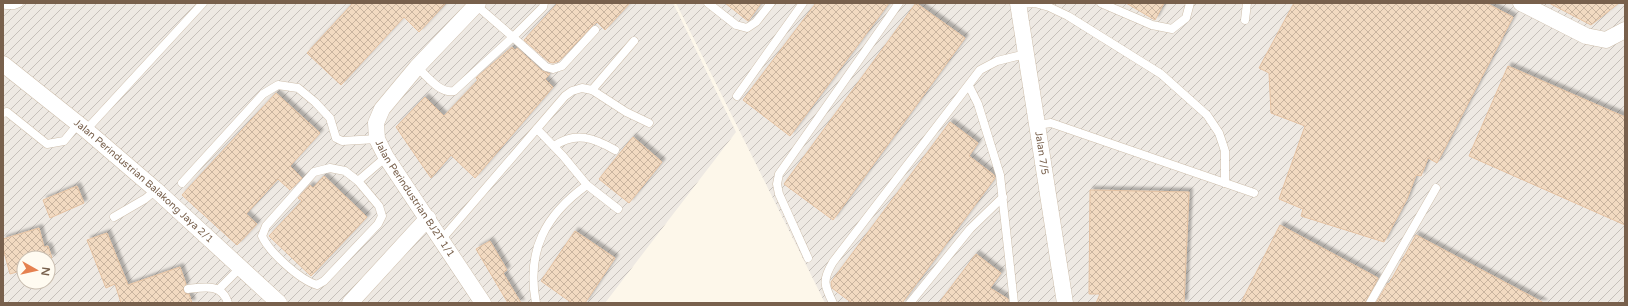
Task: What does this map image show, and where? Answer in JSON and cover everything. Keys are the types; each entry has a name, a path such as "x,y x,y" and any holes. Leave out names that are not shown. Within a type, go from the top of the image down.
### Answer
{"street":[{"name":"Jalan 7/5","path":"1018,3 1065,303"},
{"path":"1523,3 1586,36 1606,40 1625,30"},
{"name":"Jalan Perindustrian BJ2T 1/1","path":"477,4 417,67 382,109 376,123 377,139 386,156 483,303"},
{"name":"Jalan Perindustrian Balakong Jaya 2/1","path":"3,64 82,127 156,190 279,303"},
{"path":"350,303 428,218"}],"lane":[{"path":"5,6 19,3"},
{"path":"3,113 7,112 47,144 64,141 82,127 203,3"},
{"path":"417,67 442,90 448,92 454,90 513,38 543,7 544,3"},
{"path":"708,3 736,25 747,28 756,22 771,3"},
{"path":"737,96 803,3"},
{"path":"808,258 779,194 777,184 779,174 899,3"},
{"path":"1018,3 1035,3 1049,7 1068,16 1161,74 1208,115 1219,133 1225,151 1225,183"},
{"path":"1101,3 1152,25 1172,29 1186,18 1190,3"},
{"path":"1245,20 1247,3"},
{"path":"477,4 546,67 553,69 562,66 595,30"},
{"path":"592,90 634,41"},
{"path":"833,303 825,283 827,273 980,70 997,60 1026,54"},
{"path":"182,182 263,94 278,84 298,88 315,102 330,118 336,138 342,141 377,139"},
{"path":"968,86 978,104 1000,175 1014,303"},
{"path":"442,239 565,96 572,91 582,88 592,90 626,112 648,123"},
{"path":"1037,125 1051,124 1254,193"},
{"path":"537,129 554,146 587,185 618,209"},
{"path":"554,146 564,139 578,138 597,140 615,150"},
{"path":"358,181 386,156"},
{"path":"330,168 345,171 358,181 380,206 382,216 378,224 324,281 317,285 308,282 266,245 262,236 266,226 314,172 330,168"},
{"path":"536,303 534,289 534,261 540,237 553,216 571,197 587,185"},
{"path":"1370,303 1436,188"},
{"path":"114,217 145,199 156,190"},
{"path":"910,303 970,229 1003,197"},
{"path":"219,289 240,268"},
{"path":"188,289 206,286 219,289 226,297 228,303"}],"shaded area":[{"path":"3,3 673,3 736,132 605,303 3,303"},
{"path":"676,3 1625,3 1625,303 825,303"}],"building":[{"path":"353,3 446,3 419,32 404,17 341,85 307,53"},
{"path":"558,3 630,3 605,30 597,22 559,61 553,63 549,62 524,40"},
{"path":"725,3 761,3 748,21"},
{"path":"816,3 889,3 790,136 743,100"},
{"path":"916,3 965,38 833,220 784,184"},
{"path":"1126,3 1164,3 1155,20"},
{"path":"1294,3 1486,3 1513,17 1437,163 1428,158 1421,176 1416,175 1407,199 1384,242 1301,216 1303,209 1279,199 1305,126 1271,113 1269,73 1259,68"},
{"path":"1549,3 1619,3 1591,25"},
{"path":"512,47 515,50 517,48 542,71 550,74 545,79 553,87 475,178 451,155 431,178 396,127 425,97 444,116 478,80 476,78"},
{"path":"1508,66 1625,117 1625,225 1469,156"},
{"path":"276,93 320,133 290,166 302,178 290,190 278,179 246,214 257,224 237,245 182,195"},
{"path":"950,122 978,143 969,156 994,175 995,178 902,303 852,303 832,288 831,282"},
{"path":"633,137 662,162 629,203 599,179"},
{"path":"324,176 367,217 311,276 269,236 302,201 298,198 310,185 313,188"},
{"path":"77,186 84,203 50,218 43,200"},
{"path":"1090,190 1189,192 1184,303 1096,303 1100,294 1089,294"},
{"path":"1280,225 1378,278 1365,303 1241,303"},
{"path":"39,228 44,247 48,246 49,250 16,250 16,272 10,274 3,248 3,239"},
{"path":"575,231 615,258 585,303 572,303 541,281"},
{"path":"107,233 128,285 180,267 186,284 183,290 186,294 189,294 192,303 121,303 115,284 106,288 87,240"},
{"path":"1416,235 1544,303 1376,303 1388,283 1389,284"},
{"path":"490,241 507,270 503,273 521,303 508,303 476,249"},
{"path":"976,254 1001,273 990,288 1008,299 1008,303 939,303"}]}
